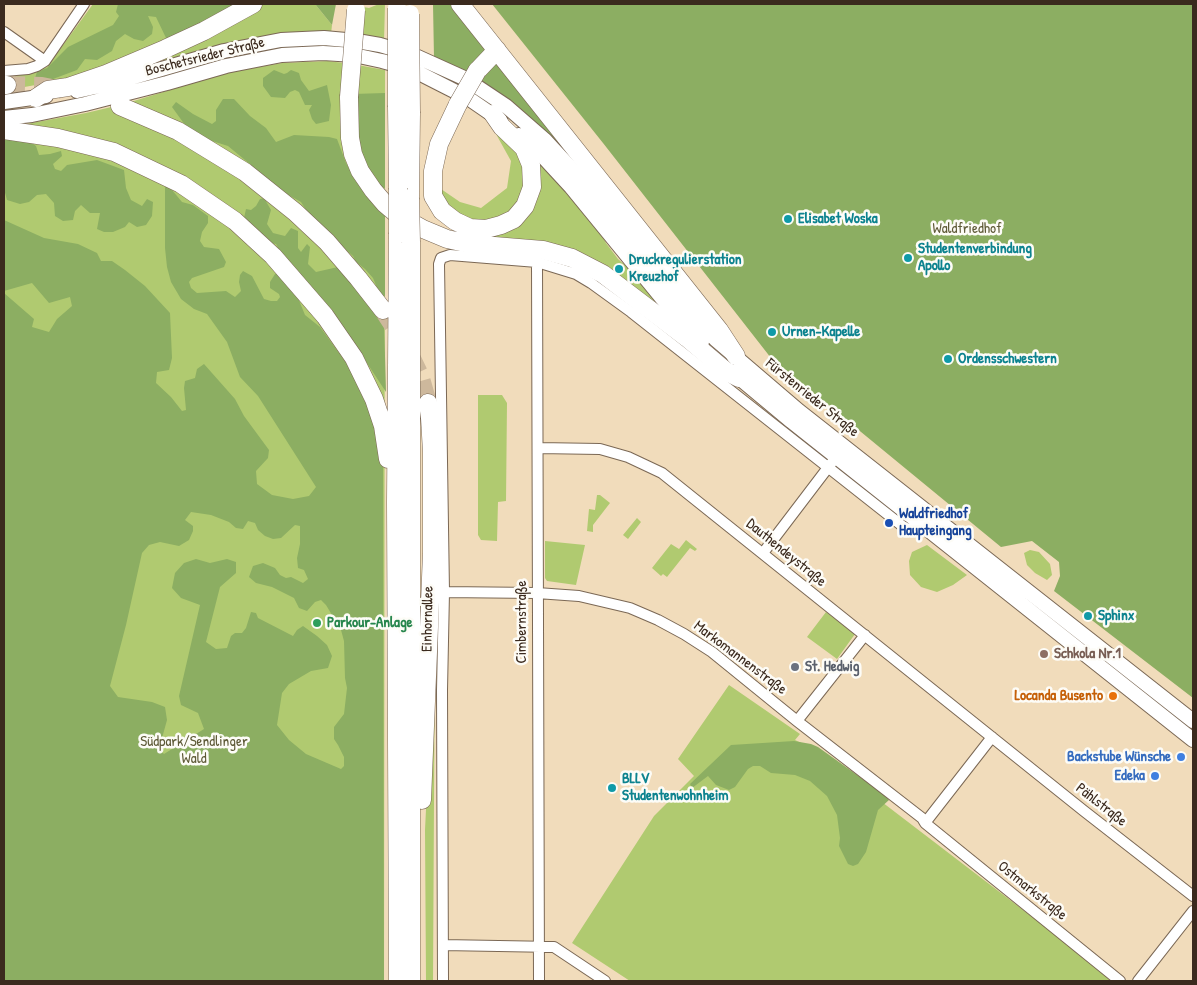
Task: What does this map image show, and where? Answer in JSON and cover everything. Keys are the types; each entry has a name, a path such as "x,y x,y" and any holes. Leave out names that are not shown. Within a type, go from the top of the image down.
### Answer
{"highway":[{"path":"36,98 48,90 68,87 165,50 254,4"},
{"path":"460,4 718,330 736,356"},
{"path":"356,7 349,97 350,138 353,154 360,171 385,204 398,215 423,229 447,239 470,244 543,250 572,258 603,274 686,338 727,372 733,383"},
{"path":"403,8 411,981"},
{"path":"493,114 502,127 524,148 531,165 532,187 525,206 514,219 502,225 486,229 470,228 455,221 442,211 433,196 433,171 440,144 458,104 477,71 497,50"},
{"path":"120,106 178,131 245,172 295,212 327,242 383,310"},
{"path":"4,130 58,138 114,152 151,169 182,184 211,203 235,221 273,256 325,316 354,358 374,399 383,426 396,502"},
{"path":"398,981 396,502 404,238"},
{"path":"410,876 419,854 429,641 432,553 432,452 428,403"}],"main road":[{"name":"Boschetsrieder Straße","path":"4,102 74,92 224,51 281,40 324,38 357,41 411,54 443,67"},
{"name":"Boschetsrieder Straße","path":"4,118 32,115 86,104 226,66 282,55 323,53 354,55 382,60 411,69 442,84"},
{"name":"Fürstenrieder Straße","path":"443,67 464,78 506,106 545,140 581,179 696,319 736,356 799,411 1039,608 1193,740"},
{"name":"Fürstenrieder Straße","path":"442,84 493,114 535,148 572,187 733,383 833,462 1039,608 1193,721"}],"street":[{"path":"5,80 45,61 84,4"},
{"path":"4,32 45,61"},
{"name":"Fürstenrieder Straße","path":"441,258 450,255 538,262 576,274 733,383"},
{"name":"Einhornallee","path":"441,258 439,264 444,592 442,690 443,981"},
{"name":"Cimbernstraße","path":"538,262 539,981"},
{"name":"Dauthendeystraße","path":"538,448 600,449 628,457 665,476 992,737"},
{"path":"763,553 833,462"},
{"name":"Markomannenstraße","path":"444,592 537,593 578,596 630,608 658,620 712,652 922,818 925,823"},
{"path":"797,721 865,635"},
{"path":"925,823 992,737"},
{"name":"Pählstraße","path":"992,737 1193,896"},
{"name":"Ostmarkstraße","path":"925,823 1120,981"},
{"path":"1138,981 1193,910"},
{"path":"443,945 554,947 605,981"}],"green space":[{"path":"93,4 235,4 167,40 79,75 13,89 15,73 47,67"},
{"path":"118,4 235,4 167,40 156,17 148,16 153,27 152,34 143,41 125,34 116,41 112,51 97,60 85,59 77,70 45,82 35,78 37,72 47,68 68,47 113,25 119,16 116,12"},
{"path":"264,4 315,4 332,25 331,34 163,65 163,55"},
{"path":"315,4 336,4 332,25"},
{"path":"385,4 384,42 348,35 352,5 369,8"},
{"path":"433,4 452,4 605,197 571,161 434,58"},
{"name":"Waldfriedhof","path":"492,4 1193,4 1193,698 1054,591 1060,576 1059,562 1032,541 1001,547 771,358"},
{"name":"Südpark/Sendlinger Wald","path":"328,61 385,70 384,981 4,981 4,128 124,104 225,73 282,63"},
{"path":"274,70 284,74 291,70 299,73 301,80 309,91 327,85 331,105 329,121 316,124 309,110 312,105 305,105 299,92 295,90 290,92 285,98 271,97 263,86 263,78"},
{"path":"385,93 385,188 380,187 375,176 366,173 355,153 353,94"},
{"path":"223,99 234,99 250,116 266,128 276,142 294,135 337,139 346,163 358,183 385,214 385,296 380,295 373,278 356,262 353,256 344,248 337,247 301,202 285,193 228,146 209,140 185,125 172,107 176,102 212,124 216,121 216,110"},
{"path":"499,130 518,152 524,165 525,184 519,202 501,218 486,222 471,222 453,212 439,190 441,189 460,202 481,208 507,188 511,161 496,134"},
{"path":"4,136 29,141 36,146 39,155 61,151 62,156 53,164 55,169 61,171 67,165 97,160 124,170 126,188 131,200 142,206 147,199 153,202 152,216 146,225 137,227 129,222 125,227 113,232 104,232 97,229 100,213 90,213 81,205 75,211 73,220 63,221 55,216 54,203 46,194 37,195 29,202 20,204 7,200 4,189"},
{"path":"534,155 599,229 606,243 618,259 636,275 668,313 608,272 493,240 492,236 513,226"},
{"name":"Südpark/Sendlinger Wald","path":"165,186 172,190 182,202 193,205 208,216 208,223 202,232 200,241 204,247 219,249 226,262 224,267 192,278 189,282 191,288 197,293 226,291 235,297 241,291 239,282 243,271 252,276 264,299 277,301 280,297 279,294 270,288 270,282 275,274 280,273 296,293 305,315 320,327 347,364 363,392 383,450 384,981 4,981 4,293 34,319 32,327 49,332 57,319 72,306 70,297 49,303 32,283 4,291 4,220 44,238 78,244 97,253 101,261 112,261 145,286 170,313 172,358 169,370 157,372 156,383 182,411 186,410 185,381 195,378 197,369 204,364 235,399 244,416 269,450 268,458 256,471 257,484 272,495 293,499 309,496 316,487 258,396 240,377 227,342 207,314 194,309 181,299 171,282 165,248","holes":["191,512 211,515 229,522 236,528 243,529 248,521 255,523 258,530 265,536 273,539 281,538 295,525 300,526 298,568 304,570 308,579 303,583 291,577 286,578 280,575 275,568 263,563 253,566 249,577 256,583 272,587 294,598 299,608 307,611 315,602 321,600 341,630 344,641 347,688 344,714 334,727 334,739 344,757 344,766 341,769 306,754 289,740 277,725 282,693 289,684 311,671 328,668 332,656 327,645 303,626 293,636 258,618 256,613 251,612 246,628 242,633 235,633 231,636 227,648 216,649 206,642 220,587 236,573 236,562 227,559 210,563 196,559 184,563 175,573 172,588 181,598 200,605 179,696 181,705 198,713 204,729 164,754 159,749 167,720 165,707 152,702 118,697 110,686 142,553 149,545 160,542 179,546 189,540 193,526 185,520"]},
{"path":"264,198 271,210 267,224 273,233 285,236 291,228 298,231 298,248 301,252 307,244 310,247 308,264 316,272 338,267 384,320 386,392 348,334 285,261 276,244 270,243 244,218 246,209 251,210 260,199"},
{"path":"478,395 502,395 507,403 506,501 498,502 497,541 481,540 478,535"},
{"path":"597,495 600,495 610,503 593,525 593,532 587,531 589,509 595,510"},
{"path":"637,518 641,522 628,539 623,535"},
{"path":"686,540 697,549 695,551 690,548 667,577 663,574 661,576 652,568 671,544 679,549"},
{"path":"545,541 585,545 576,585 547,581 545,578"},
{"path":"927,545 967,575 953,585 937,592 921,587 910,575 909,561 912,552"},
{"path":"1030,550 1039,552 1050,564 1052,575 1047,580 1035,573 1027,565 1024,553"},
{"path":"826,612 855,634 837,659 807,637"},
{"path":"435,623 433,981 426,981 425,830"},
{"path":"729,685 800,734 795,740 810,747 1116,981 630,981 572,943 654,816 694,776 678,759"},
{"path":"794,741 818,747 885,795 889,800 878,810 866,852 858,864 853,866 848,864 839,846 840,838 837,815 827,796 810,781 795,775 771,773 760,766 753,766 748,769 735,787 729,790 716,785 708,776 692,788 690,784 731,745"}],"tunnel":[{"path":"7,85 42,86 62,90"},
{"path":"383,310 405,344 420,375 428,403"}],"place":[{"name":"Elisabet Woska","path":"788,219"},
{"name":"Studentenverbindung Apollo","path":"908,258"},
{"name":"Druckregulierstation Kreuzhof","path":"619,269"},
{"name":"Urnen-Kapelle","path":"772,332"},
{"name":"Ordensschwestern","path":"948,359"},
{"name":"Waldfriedhof Haupteingang","path":"889,523"},
{"name":"Sphinx","path":"1088,616"},
{"name":"Parkour-Anlage","path":"317,623"},
{"name":"Schkola Nr.1","path":"1044,654"},
{"name":"St. Hedwig","path":"795,667"},
{"name":"Locanda Busento","path":"1113,696"},
{"name":"Backstube Wünsche","path":"1181,757"},
{"name":"Edeka","path":"1155,776"},
{"name":"BLLV Studentenwohnheim","path":"612,788"}]}
